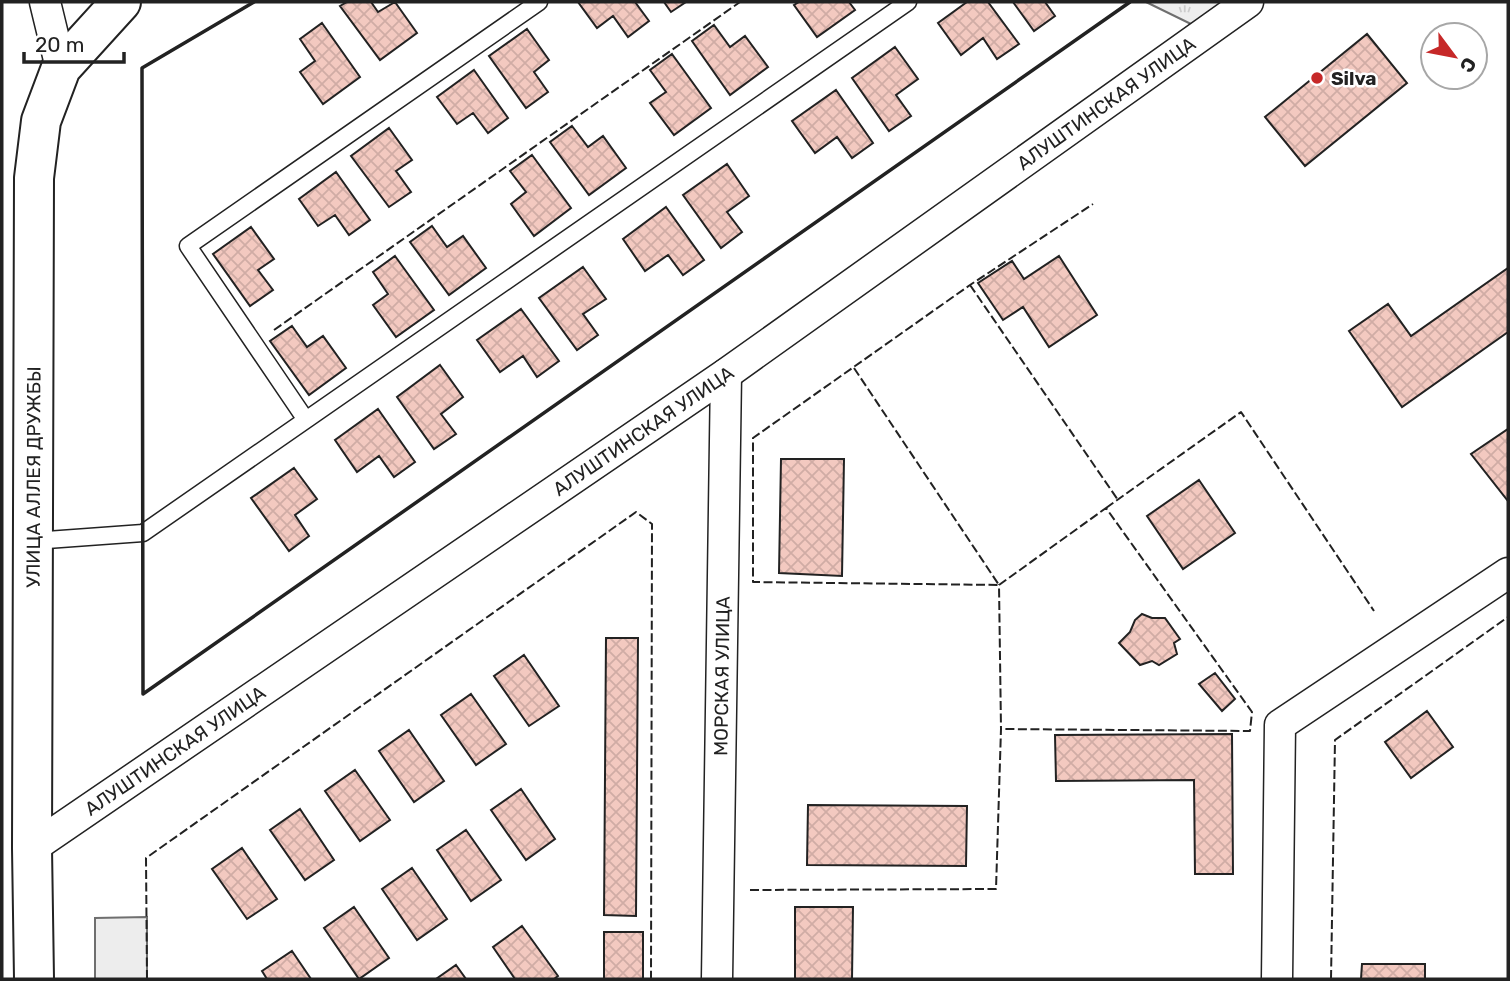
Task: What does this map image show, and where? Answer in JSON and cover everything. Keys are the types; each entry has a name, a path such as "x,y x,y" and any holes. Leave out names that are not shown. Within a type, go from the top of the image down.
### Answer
{"main road":[{"name":"УЛИЦА АЛЛЕЯ ДРУЖБЫ","path":"34,979 34,178 41,121 61,68 121,2"}],"street":[{"path":"45,2 61,68"},
{"name":"АЛУШТИНСКАЯ УЛИЦА","path":"32,848 726,374 1248,2"},
{"name":"МОРСКАЯ УЛИЦА","path":"717,979 726,374"},
{"path":"1278,979 1280,725 1508,573"}],"lane":[{"path":"306,420 188,246 539,2"},
{"path":"33,541 143,533 908,2"}],"green space":[{"path":"1146,2 1225,2 1193,25"}],"shaded area":[{"path":"147,917 147,979 95,979 95,918"}],"building":[{"path":"347,2 371,2 378,12 395,2 417,33 380,60 340,6"},
{"path":"578,2 635,2 649,21 628,37 613,16 597,28"},
{"path":"664,2 686,2 671,12"},
{"path":"799,2 849,2 855,10 817,37 794,5"},
{"path":"967,2 988,2 1019,44 997,59 983,38 961,55 938,23"},
{"path":"1013,2 1045,2 1055,16 1034,31"},
{"path":"322,23 360,77 323,104 300,72 315,61 300,39"},
{"path":"714,25 730,47 745,36 768,67 730,95 692,41"},
{"path":"527,29 549,60 534,72 548,92 526,108 489,56"},
{"path":"1367,34 1407,83 1305,166 1265,117"},
{"path":"895,47 918,79 896,95 911,116 889,131 852,78"},
{"path":"672,54 711,108 674,135 650,103 666,92 650,70"},
{"path":"474,70 508,118 488,133 473,113 457,124 437,97"},
{"path":"836,90 873,143 852,158 837,137 815,153 792,121"},
{"path":"572,126 588,147 603,136 626,168 589,195 550,142"},
{"path":"389,128 412,160 396,171 411,192 389,207 351,156"},
{"path":"532,155 571,208 534,236 511,204 526,192 510,171"},
{"path":"727,164 749,196 727,212 742,232 721,248 683,195"},
{"path":"336,172 370,220 349,235 335,215 318,226 299,199"},
{"path":"666,207 704,260 683,275 668,255 645,271 623,239"},
{"path":"432,226 447,247 463,236 486,268 449,295 410,242"},
{"path":"251,227 274,259 258,270 273,290 250,306 213,254"},
{"path":"395,256 434,310 396,337 373,305 388,294 373,272"},
{"path":"1059,256 1097,315 1049,347 1023,307 1003,320 978,283 1012,261 1024,279"},
{"path":"583,267 606,299 583,314 598,335 577,350 539,298"},
{"path":"1508,268 1508,332 1402,407 1349,331 1388,304 1411,336"},
{"path":"521,309 559,361 537,377 523,356 500,372 477,340"},
{"path":"292,326 307,347 323,336 346,368 309,395 270,341"},
{"path":"440,365 463,397 441,414 456,434 434,449 397,397"},
{"path":"378,409 415,462 394,477 379,456 357,472 335,440"},
{"path":"1508,429 1508,501 1471,454"},
{"path":"781,459 844,459 842,576 779,573"},
{"path":"294,468 317,499 295,515 309,536 289,551 251,498"},
{"path":"1199,480 1235,533 1183,569 1147,516"},
{"path":"1142,614 1152,618 1165,618 1180,639 1174,643 1177,654 1159,665 1152,661 1140,665 1119,643"},
{"path":"606,638 638,638 636,916 604,915"},
{"path":"524,655 559,706 529,726 494,676"},
{"path":"1215,673 1235,699 1222,711 1199,684"},
{"path":"471,694 506,744 476,765 441,715"},
{"path":"1427,711 1453,747 1411,778 1385,742"},
{"path":"409,730 444,781 414,802 379,751"},
{"path":"1232,734 1233,874 1195,874 1194,780 1056,781 1055,735"},
{"path":"355,770 390,820 360,841 325,791"},
{"path":"521,789 555,839 526,860 491,810"},
{"path":"808,805 967,806 966,866 807,865"},
{"path":"300,809 334,860 305,880 270,830"},
{"path":"466,830 501,880 471,901 437,850"},
{"path":"242,848 277,899 247,919 212,869"},
{"path":"412,868 447,919 417,940 382,889"},
{"path":"354,907 389,958 359,979 324,928"},
{"path":"795,907 853,907 852,979 795,979"},
{"path":"522,926 558,976 554,979 515,979 493,947"},
{"path":"604,932 643,932 643,979 604,979"},
{"path":"292,951 311,979 267,979 262,971"},
{"path":"1362,964 1425,964 1425,979 1361,979"},
{"path":"456,965 466,979 436,979"}],"fence":[{"path":"274,330 740,2"},
{"path":"854,368 999,585 753,582 753,438 970,285 1093,204"},
{"path":"970,285 1118,500"},
{"path":"1106,508 1241,412 1374,611"},
{"path":"750,890 996,889 1001,729 999,585 1106,508 1252,712 1250,731 1001,729"},
{"path":"147,979 146,858 636,512 652,524 651,979"},
{"path":"1331,979 1335,740 1508,617"}],"wall":[{"path":"254,2 142,68 143,694 1130,2"}],"place":[{"name":"Silva","path":"1317,78"}]}
